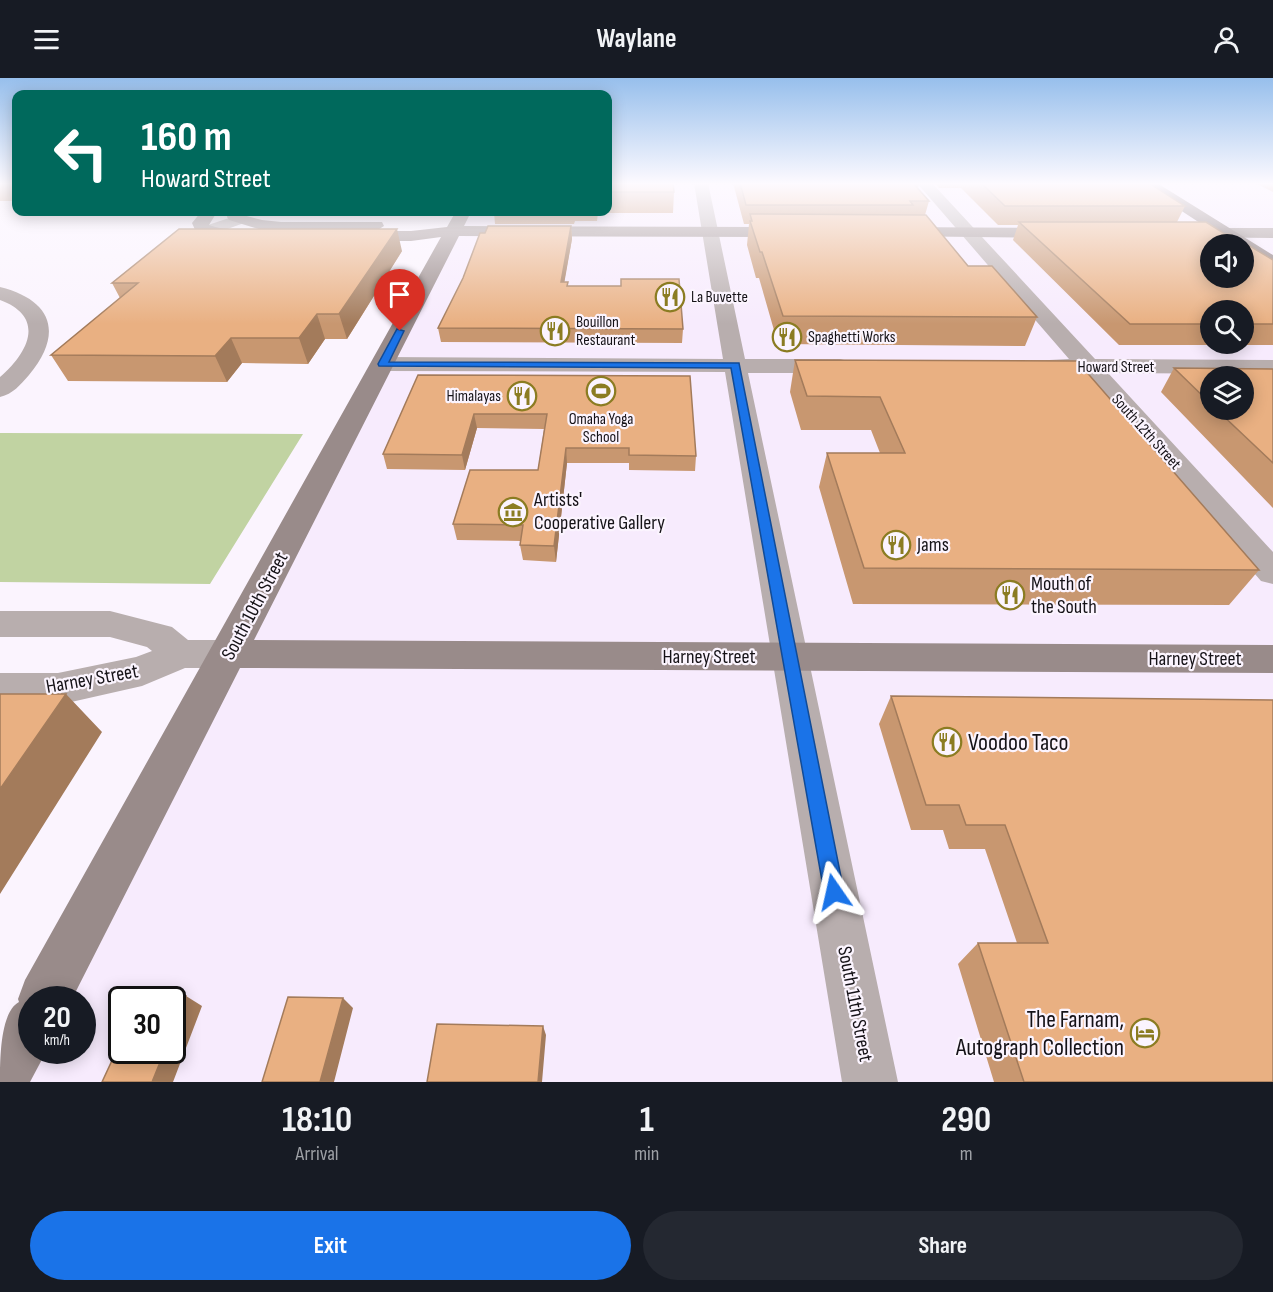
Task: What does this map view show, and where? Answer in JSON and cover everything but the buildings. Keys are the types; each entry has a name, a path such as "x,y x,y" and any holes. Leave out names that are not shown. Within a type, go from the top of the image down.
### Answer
{"main road":[{"path":"1220,230 1273,263"}],"street":[{"path":"208,231 238,235 411,236 428,230"},
{"name":"South 10th Street","path":"52,986 453,230"},
{"path":"669,230 806,232"},
{"name":"South 11th Street","path":"710,232 870,1082"},
{"path":"874,232 1081,233"},
{"name":"South 12th Street","path":"968,232 1273,573"},
{"path":"1175,233 1273,233"},
{"path":"0,293 9,295 27,306 38,318 41,335 29,360 0,390"},
{"path":"382,364 858,366"},
{"name":"Howard Street","path":"1013,366 1273,367"},
{"name":"Harney Street","path":"0,624 110,624 159,637 182,654"},
{"name":"Harney Street","path":"0,688 58,689 142,671 182,654 1273,659"},
{"path":"0,1082 18,1049"}],"shaded area":[{"path":"454,230 1273,230 1273,1082 0,1082 18,1064 96,1064 96,986 52,986"}],"green space":[{"path":"0,433 303,434 210,584 0,582"}],"place":[{"name":"La Buvette","path":"670,297"},
{"name":"Bouillon Restaurant","path":"555,331"},
{"name":"Spaghetti Works","path":"787,337"},
{"name":"Omaha Yoga School","path":"601,391"},
{"name":"Himalayas","path":"522,396"},
{"name":"Artists' Cooperative Gallery","path":"513,512"},
{"name":"Jams","path":"896,545"},
{"name":"Mouth of the South","path":"1010,595"},
{"name":"Voodoo Taco","path":"947,742"},
{"name":"The Farnam, Autograph Collection","path":"1145,1033"}],"route":[{"path":"400,331 382,364 735,365 834,892"}]}
